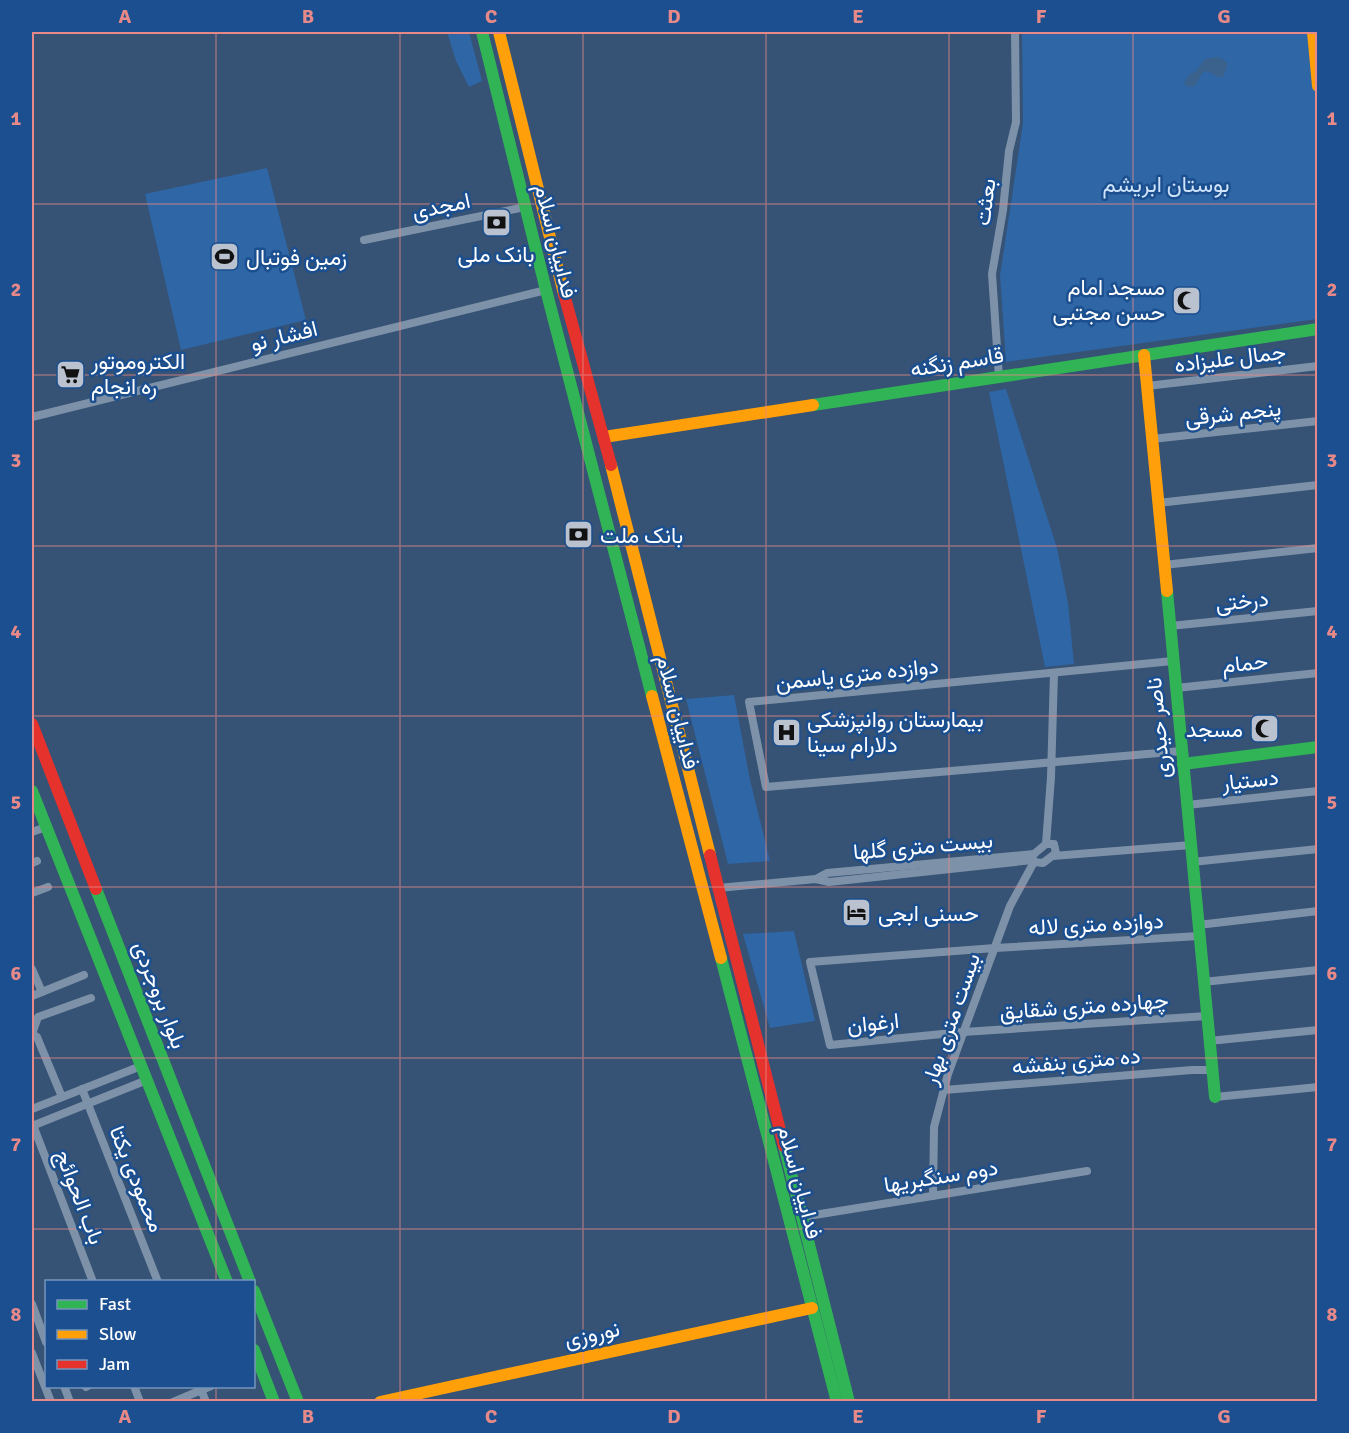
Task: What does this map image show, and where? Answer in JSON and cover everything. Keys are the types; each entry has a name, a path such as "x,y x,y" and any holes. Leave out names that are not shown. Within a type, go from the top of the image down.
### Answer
{"main road":[{"name":"فداییان اسلام","path":"482,32 546,290 837,1401"},
{"name":"فداییان اسلام","path":"499,32 559,274 604,437 849,1401"},
{"path":"1313,32 1317,86"},
{"name":"قاسم زنگنه","path":"604,437 1317,329"},
{"name":"ناصر حیدری","path":"1144,355 1215,1097"},
{"name":"بلوار بروجردی","path":"32,724 250,1280"},
{"path":"1182,757 1317,747"},
{"name":"بلوار بروجردی","path":"32,790 226,1280"},
{"path":"255,1294 298,1401"},
{"name":"نوروزی","path":"381,1401 812,1308"},
{"path":"255,1353 274,1401"}],"street":[{"name":"بعثت","path":"999,377 992,274 1003,210 1009,151 1016,122 1015,32"},
{"name":"امجدی","path":"364,240 525,207"},
{"name":"افشار نو","path":"32,417 546,290"},
{"name":"جمال علیزاده","path":"1147,386 1317,366"},
{"name":"پنجم شرقی","path":"1152,440 1317,421"},
{"path":"1158,502 1317,485"},
{"path":"1164,565 1317,548"},
{"name":"درختی","path":"1170,626 1317,611"},
{"path":"1034,858 1046,844 1054,673 1173,661"},
{"name":"دوازده متری یاسمن","path":"1051,762 766,787 748,702 1054,673"},
{"name":"حمام","path":"1176,688 1317,674"},
{"path":"1051,762 1182,757"},
{"name":"دستیار","path":"1187,805 1317,791"},
{"path":"32,832 46,826"},
{"path":"1046,844 1054,844 1056,847 1053,856"},
{"path":"1053,856 1191,845"},
{"path":"1192,862 1317,849"},
{"name":"بیست متری گلها","path":"718,888 816,879 827,873 1034,858 1042,862 1053,856"},
{"name":"بیست متری بهار","path":"933,1196 934,1127 944,1090 1010,906 1034,858"},
{"path":"32,893 48,887"},
{"name":"دوازده متری لاله","path":"820,1004 810,962 1199,931 1317,911"},
{"path":"32,969 42,992"},
{"path":"1203,982 1317,970"},
{"path":"32,996 84,975"},
{"path":"62,1097 37,1037 32,1034 38,1017 91,998"},
{"name":"ارغوان","path":"820,1004 830,1045 963,1032"},
{"name":"چهارده متری شقایق","path":"963,1032 1207,1016"},
{"path":"1209,1041 1317,1030"},
{"path":"32,1109 141,1066"},
{"name":"ده متری بنفشه","path":"944,1090 1192,1070 1212,1071"},
{"path":"32,1126 147,1080"},
{"path":"1215,1097 1317,1088"},
{"name":"محمودی یکتا","path":"82,1089 158,1280"},
{"name":"باب الحوائج","path":"32,1126 93,1280"},
{"name":"دوم سنگبریها","path":"802,1217 1087,1171"},
{"path":"32,1304 45,1339"},
{"path":"32,1353 45,1386"},
{"path":"173,1401 201,1388 206,1401"}],"green space":[{"path":"447,32 469,32 482,81 469,87 456,61"},
{"name":"بوستان ابریشم","path":"1022,32 1317,32 1317,319 1006,362 1000,276 1023,123"},
{"name":"زمین فوتبال","path":"267,168 306,320 181,350 145,194"},
{"path":"1006,389 1057,548 1068,603 1074,664 1045,667 989,392"},
{"path":"734,695 750,780 770,861 728,864 686,699"},
{"path":"794,931 815,1021 770,1028 743,934"}],"shaded area":[{"path":"1217,57 1228,64 1223,77 1207,71 1202,73 1195,86 1188,87 1184,83 1205,59"}],"traffic: fast":[{"path":"482,32 546,290 652,696"},
{"path":"813,405 1318,329"},
{"path":"1167,591 1215,1097"},
{"path":"1183,764 1318,747"},
{"path":"32,791 226,1280"},
{"path":"96,889 249,1280"},
{"path":"721,958 837,1402"},
{"path":"784,1146 849,1402"},
{"path":"255,1294 298,1402"},
{"path":"255,1353 274,1402"}],"traffic: slow":[{"path":"499,32 564,294"},
{"path":"1313,32 1318,86"},
{"path":"1144,355 1167,591"},
{"path":"604,437 813,405"},
{"path":"611,465 710,855"},
{"path":"652,696 721,958"},
{"path":"380,1402 812,1308"}],"traffic: jam":[{"path":"564,294 611,465"},
{"path":"32,724 96,889"},
{"path":"710,855 784,1146"}],"place":[{"name":"بانک ملی","path":"496,222"},
{"name":"زمین فوتبال","path":"225,257"},
{"name":"مسجد امام حسن مجتبی","path":"1186,300"},
{"name":"الکتروموتور ره انجام","path":"70,374"},
{"name":"بانک ملت","path":"579,535"},
{"name":"مسجد","path":"1264,729"},
{"name":"بیمارستان روانپزشکی دلارام سینا","path":"786,732"},
{"name":"حسنی ابجی","path":"857,913"}]}
